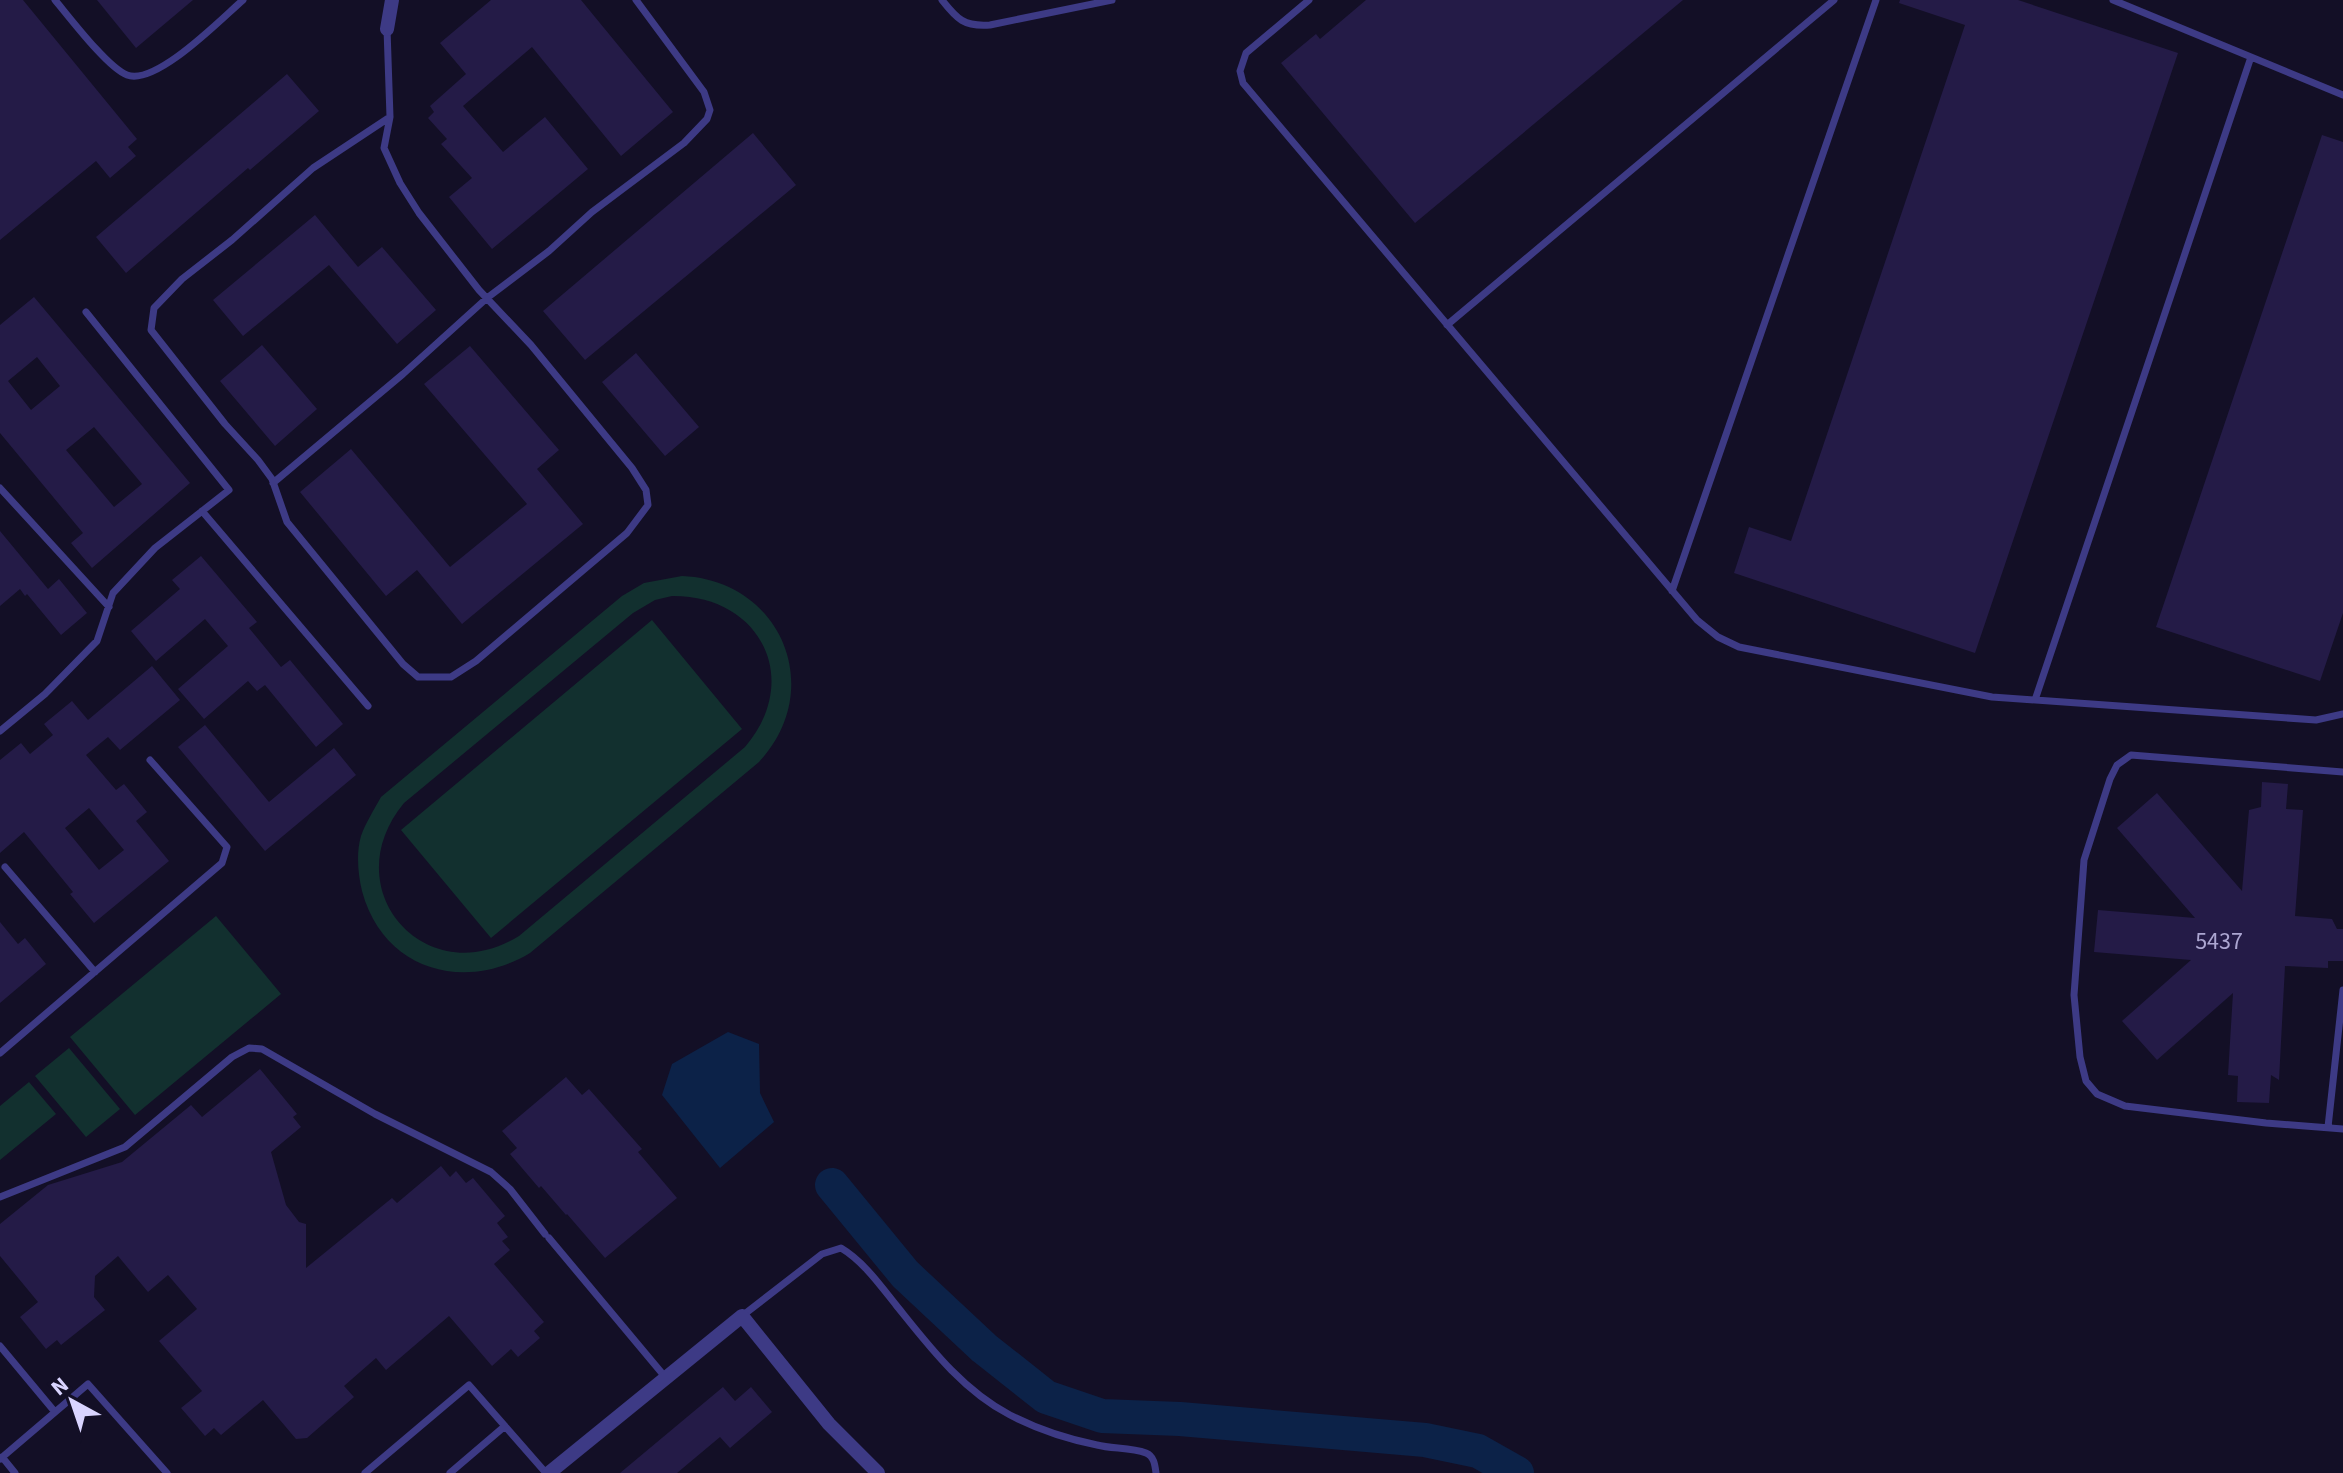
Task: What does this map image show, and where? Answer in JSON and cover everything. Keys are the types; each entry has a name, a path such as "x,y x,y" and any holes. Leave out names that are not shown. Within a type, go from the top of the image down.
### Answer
{"street":[{"path":"387,29 392,0"},
{"path":"548,1473 742,1316 829,1424 878,1473"}],"lane":[{"path":"55,0 112,64 126,75 139,77 160,70 243,0"},
{"path":"273,483 403,374 487,298 549,251 592,212 684,143 707,119 710,110 704,92 636,0"},
{"path":"942,0 954,15 971,26 1112,0"},
{"path":"1309,0 1246,53 1240,71 1243,83 1672,591 1697,620 1718,637 1739,647 1992,697 2316,720 2343,714"},
{"path":"1447,325 1834,0"},
{"path":"1672,591 1876,0"},
{"path":"2113,0 2343,95"},
{"path":"387,29 390,117 384,148 400,183 453,259 531,345 632,468 646,490 648,505 627,533 476,661 451,677 418,677 403,664 287,522 273,483 258,460 151,330 154,308 182,279 232,240 313,168 390,117"},
{"path":"2035,700 2251,57"},
{"path":"0,731 45,694 97,641 113,593 155,548 229,490 86,312"},
{"path":"0,488 109,607"},
{"path":"202,511 368,706"},
{"path":"2343,772 2131,755 2117,765 2084,860 2074,995 2080,1057 2086,1081 2097,1094 2125,1106 2343,1129"},
{"path":"0,1053 222,863 227,847 150,760"},
{"path":"5,867 95,972"},
{"path":"2328,1127 2343,990"},
{"path":"0,1197 125,1147 232,1057 249,1048 262,1049 375,1114 491,1172 510,1189 666,1378"},
{"path":"742,1316 822,1254 841,1248 878,1282 948,1368 981,1398 1011,1416 1051,1433 1098,1446 1147,1453 1154,1459 1156,1473"},
{"path":"0,1346 55,1412"},
{"path":"15,1473 1,1458 88,1384 167,1473"},
{"path":"365,1473 469,1385 548,1473"},
{"path":"450,1473 505,1426"}],"green space":[{"path":"682,576 717,582 745,596 768,617 783,643 791,672 790,703 779,733 759,762 530,953 505,965 479,971 453,972 429,967 407,956 388,940 373,918 359,878 359,843 381,797 622,596 644,583","holes":["672,596 703,599 729,610 749,625 763,646 771,669 770,695 762,721 745,747 519,936 484,950 452,952 423,942 400,924 385,898 379,868 385,836 404,803 633,613 655,600"]},
{"path":"652,620 742,729 491,938 401,830"},
{"path":"216,916 281,994 135,1115 70,1037"},
{"path":"69,1048 120,1109 86,1137 35,1076"},
{"path":"29,1082 56,1114 0,1160 0,1106"}],"water":[{"path":"728,1032 759,1044 760,1093 774,1122 720,1168 662,1095 672,1064"}],"building":[{"path":"0,0 23,0 137,139 128,147 136,156 110,178 96,161 0,240"},
{"path":"97,0 193,0 136,48"},
{"path":"491,0 581,0 673,112 621,156 532,47 463,106 503,152 545,117 588,169 492,249 449,197 472,178 441,144 447,139 428,118 434,112 430,106 466,74 440,43"},
{"path":"1366,0 1683,0 1415,223 1281,63 1316,34 1320,39"},
{"path":"1900,0 2018,0 2178,53 1975,653 1734,573 1749,527 1791,541 1965,25 1899,3"},
{"path":"287,74 319,111 126,273 96,237"},
{"path":"753,133 796,185 585,360 543,311"},
{"path":"2322,135 2343,142 2343,613 2320,681 2156,627"},
{"path":"315,215 358,267 382,247 436,310 397,344 329,265 243,336 213,300"},
{"path":"34,297 190,483 92,568 71,543 83,533 0,433 0,325","holes":["37,357 60,386 31,410 8,381","94,427 142,484 114,507 66,450"]},
{"path":"262,345 317,409 275,446 220,381"},
{"path":"470,346 559,450 537,469 583,524 462,624 417,570 386,596 300,492 351,449 450,567 527,504 424,384"},
{"path":"636,353 699,427 665,456 602,382"},
{"path":"0,531 48,589 59,579 87,613 61,635 20,589 0,606"},
{"path":"201,556 257,622 249,628 281,667 290,660 343,724 316,747 265,685 257,691 248,681 204,719 178,689 228,646 205,619 156,661 131,631 180,589 172,580"},
{"path":"152,666 180,700 120,750 108,737 86,755 116,790 124,784 147,812 136,821 169,861 94,923 24,832 0,853 0,760 21,743 30,754 53,735 44,724 72,701 88,720","holes":["89,808 124,850 99,870 65,828"]},
{"path":"205,725 269,802 334,748 356,775 265,851 178,747"},
{"path":"2262,782 2288,784 2286,809 2303,810 2295,916 2332,919 2337,929 2343,929 2343,961 2328,961 2328,968 2285,966 2279,1080 2271,1075 2269,1103 2237,1102 2238,1076 2228,1075 2233,993 2157,1060 2122,1021 2191,960 2094,952 2098,910 2195,918 2117,828 2157,793 2242,891 2249,810 2261,807"},
{"path":"0,922 18,944 25,938 46,964 0,1003"},
{"path":"260,1069 297,1114 293,1117 301,1127 271,1152 286,1205 299,1222 306,1224 306,1268 392,1198 397,1203 441,1166 450,1177 456,1171 466,1183 473,1178 505,1216 497,1223 508,1237 502,1241 510,1250 494,1264 544,1322 534,1331 540,1338 518,1357 511,1349 492,1366 449,1316 386,1370 376,1358 344,1386 354,1397 307,1438 296,1439 263,1400 221,1435 214,1428 205,1436 181,1408 202,1391 159,1341 197,1309 168,1275 148,1292 118,1256 95,1276 94,1297 105,1310 61,1345 57,1340 46,1349 20,1317 38,1302 0,1256 0,1224 48,1185 122,1162 191,1105 202,1117"},
{"path":"566,1077 582,1095 589,1089 642,1149 638,1152 677,1198 605,1258 510,1154 517,1148 502,1131"},
{"path":"723,1387 735,1401 751,1387 772,1412 730,1448 720,1437 677,1473 620,1473"}],"waterway":[{"path":"832,1185 905,1274 984,1348 1046,1397 1102,1416 1180,1419 1425,1440 1478,1451 1517,1473"}]}
